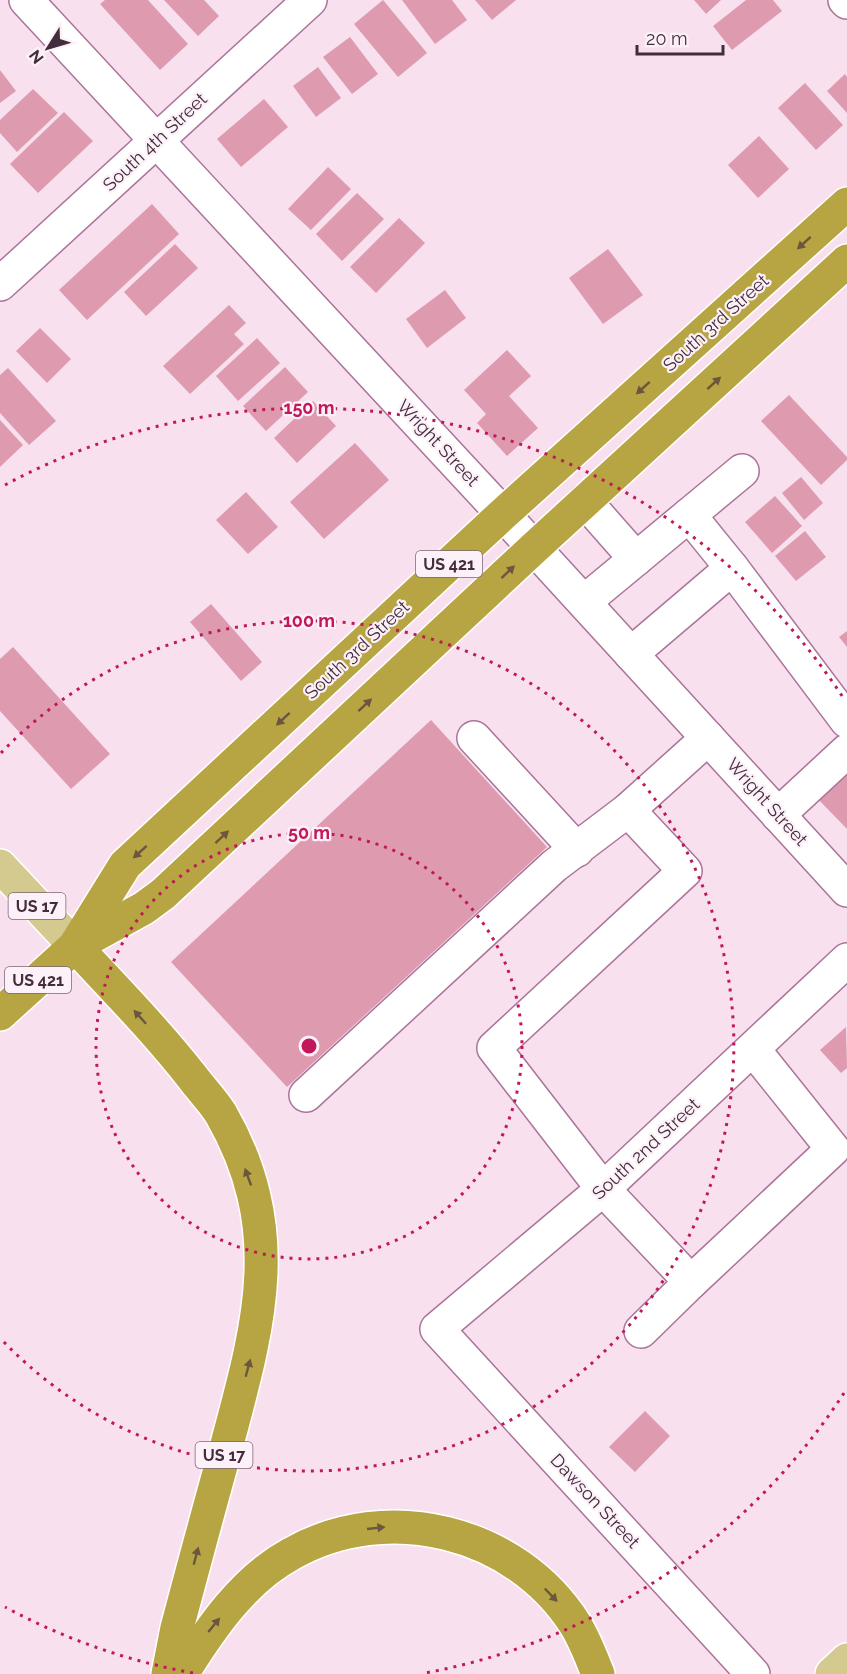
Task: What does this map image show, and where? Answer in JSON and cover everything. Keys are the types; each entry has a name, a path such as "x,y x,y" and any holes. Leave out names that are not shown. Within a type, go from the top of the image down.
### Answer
{"highway":[{"name":"South 3rd Street","path":"75,946 125,865 503,513 847,204"},
{"name":"South 3rd Street","path":"0,1014 75,946 144,908 163,894 534,548 847,261"},
{"name":"US 17","path":"75,946 176,1056 220,1112 236,1143 255,1196 261,1234 262,1277 254,1345 177,1628 168,1674"},
{"path":"182,1674 209,1630 230,1606 273,1565 309,1545 342,1534 397,1526 437,1531 474,1540 519,1566 563,1608 576,1625 598,1674"}],"main road":[{"name":"US 17","path":"0,866 75,946"},
{"path":"832,1674 847,1660"}],"street":[{"name":"Wright Street","path":"26,0 503,513 847,890"},
{"name":"South 4th Street","path":"0,284 310,0"},
{"path":"584,602 742,471"},
{"path":"585,501 636,559"},
{"path":"689,515 732,568 847,721"},
{"path":"631,654 732,568"},
{"path":"474,738 577,850"},
{"path":"306,1095 554,867 628,810 708,738"},
{"path":"778,815 847,751"},
{"path":"628,810 685,871 494,1048 603,1189 691,1282"},
{"name":"South 2nd Street","path":"437,1329 603,1189 847,960"},
{"path":"641,1331 834,1149 753,1049"},
{"name":"Dawson Street","path":"437,1329 753,1674"}],"building":[{"path":"105,0 148,0 188,44 160,70 100,4"},
{"path":"164,0 204,0 219,16 198,36"},
{"path":"383,0 427,53 398,77 354,24"},
{"path":"402,0 452,0 467,20 435,44"},
{"path":"475,0 516,0 492,20"},
{"path":"694,0 721,0 706,14"},
{"path":"746,0 773,0 782,11 732,50 713,26"},
{"path":"350,37 378,74 352,94 323,57"},
{"path":"318,67 341,98 316,117 293,86"},
{"path":"0,70 16,91 0,103"},
{"path":"845,74 847,77 847,113 827,91"},
{"path":"805,83 843,125 816,150 778,108"},
{"path":"33,89 58,113 17,152 0,133 0,120"},
{"path":"264,99 288,127 241,167 217,139"},
{"path":"64,112 93,141 38,193 10,164"},
{"path":"759,136 789,169 758,198 728,165"},
{"path":"328,167 351,189 311,230 288,209"},
{"path":"357,193 384,219 342,261 316,234"},
{"path":"152,204 179,234 87,320 59,290"},
{"path":"399,218 425,243 376,293 350,267"},
{"path":"175,244 198,268 146,316 124,292"},
{"path":"608,249 643,295 603,324 569,278"},
{"path":"445,290 466,318 427,348 406,319"},
{"path":"229,305 246,323 234,334 244,344 190,394 163,366"},
{"path":"40,328 71,359 47,383 16,351"},
{"path":"257,338 280,363 238,401 216,376"},
{"path":"507,350 531,376 509,396 538,428 507,456 477,423 486,414 464,390"},
{"path":"285,367 308,392 266,431 243,406"},
{"path":"8,368 56,421 29,445 0,413 0,375"},
{"path":"789,395 847,457 847,460 821,485 761,421"},
{"path":"313,401 336,426 297,463 274,438"},
{"path":"0,420 23,445 0,467"},
{"path":"355,443 389,480 324,539 290,502"},
{"path":"801,477 823,503 804,520 782,493"},
{"path":"246,492 278,527 248,554 216,520"},
{"path":"775,496 802,526 772,553 745,522"},
{"path":"805,531 826,557 796,581 775,556"},
{"path":"211,604 262,662 241,681 190,622"},
{"path":"847,631 847,647 839,637"},
{"path":"13,647 110,754 71,789 0,711 0,659"},
{"path":"431,720 547,847 287,1087 171,962"},
{"path":"847,768 847,829 816,797"},
{"path":"846,1027 847,1068 841,1073 820,1050"},
{"path":"645,1411 670,1436 635,1472 609,1447"}]}
